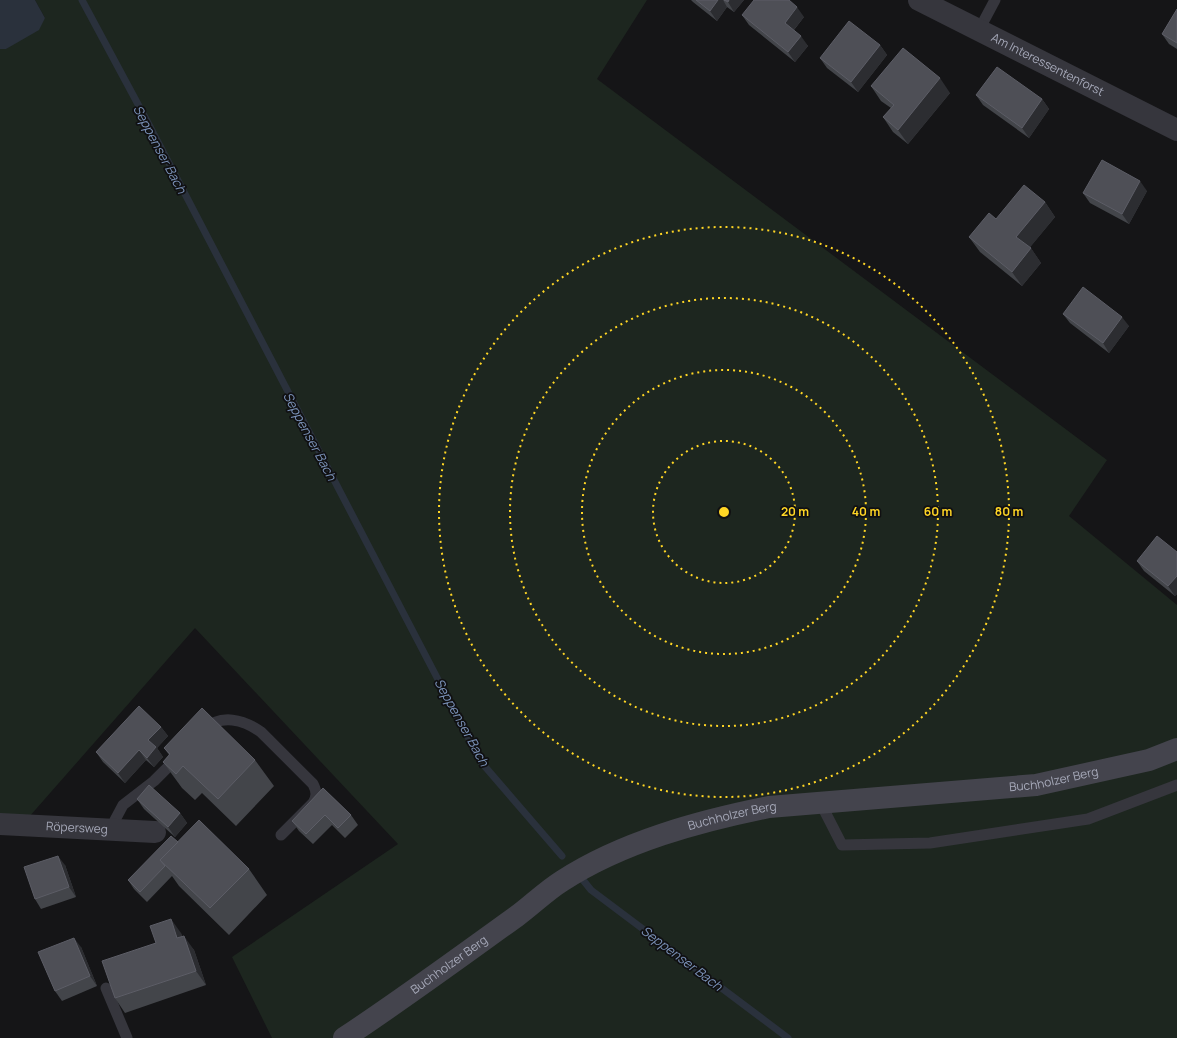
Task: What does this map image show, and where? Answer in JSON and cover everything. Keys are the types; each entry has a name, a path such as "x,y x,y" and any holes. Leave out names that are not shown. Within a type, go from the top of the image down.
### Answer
{"main road":[{"name":"Buchholzer Berg","path":"344,1038 381,1014 520,914 562,881 594,863 622,850 657,837 725,816 769,807 1036,784 1149,760 1177,749"}],"street":[{"name":"Am Interessentenforst","path":"919,0 1177,130"},
{"name":"Röpersweg","path":"0,824 155,832"}],"lane":[{"path":"979,30 995,0"},
{"path":"197,737 208,726 216,722 225,720 243,722 261,732 313,784 316,791 312,803 281,835"},
{"path":"112,830 115,820 123,805 154,781 186,748"},
{"path":"820,802 842,845 930,843 1088,819 1177,785"},
{"path":"106,988 127,1038"}],"shaded area":[{"path":"0,0 35,0 45,18 39,30 6,49 0,49"},
{"path":"35,0 647,0 597,79 1107,460 1069,516 1177,605 1177,1038 272,1038 232,957 398,844 195,628 22,825 0,824 0,49 6,49 45,18"}],"building":[{"path":"696,0 718,0 710,11"},
{"path":"754,0 789,0 797,7 785,23 801,36 788,52 742,15"},
{"path":"1177,9 1177,43 1162,34"},
{"path":"849,21 880,45 851,82 820,58"},
{"path":"903,48 940,78 898,130 883,117 894,105 871,86"},
{"path":"997,67 1042,99 1022,128 976,95"},
{"path":"1102,160 1140,181 1122,214 1083,193"},
{"path":"1024,185 1045,202 1016,237 1031,248 1012,272 969,237 989,213 996,219"},
{"path":"1083,287 1122,317 1103,343 1063,314"},
{"path":"1157,536 1177,552 1177,576 1168,586 1137,561"},
{"path":"139,706 161,727 148,740 156,747 147,758 139,750 118,773 96,752"},
{"path":"202,708 255,760 218,799 183,766 176,774 163,762 170,754 164,748"},
{"path":"149,785 180,813 168,827 137,799"},
{"path":"323,788 351,815 338,828 325,815 306,834 292,821"},
{"path":"199,820 249,869 210,908 160,860"},
{"path":"171,836 178,842 160,860 165,866 140,892 128,880"},
{"path":"58,856 69,887 35,899 24,867"},
{"path":"171,919 177,938 184,936 196,971 115,998 102,961 156,943 150,926"},
{"path":"74,938 90,976 55,991 38,952"}],"waterway":[{"name":"Seppenser Bach","path":"82,0 147,121 481,762 562,856"},
{"name":"Seppenser Bach","path":"579,875 591,890 788,1038"}]}
